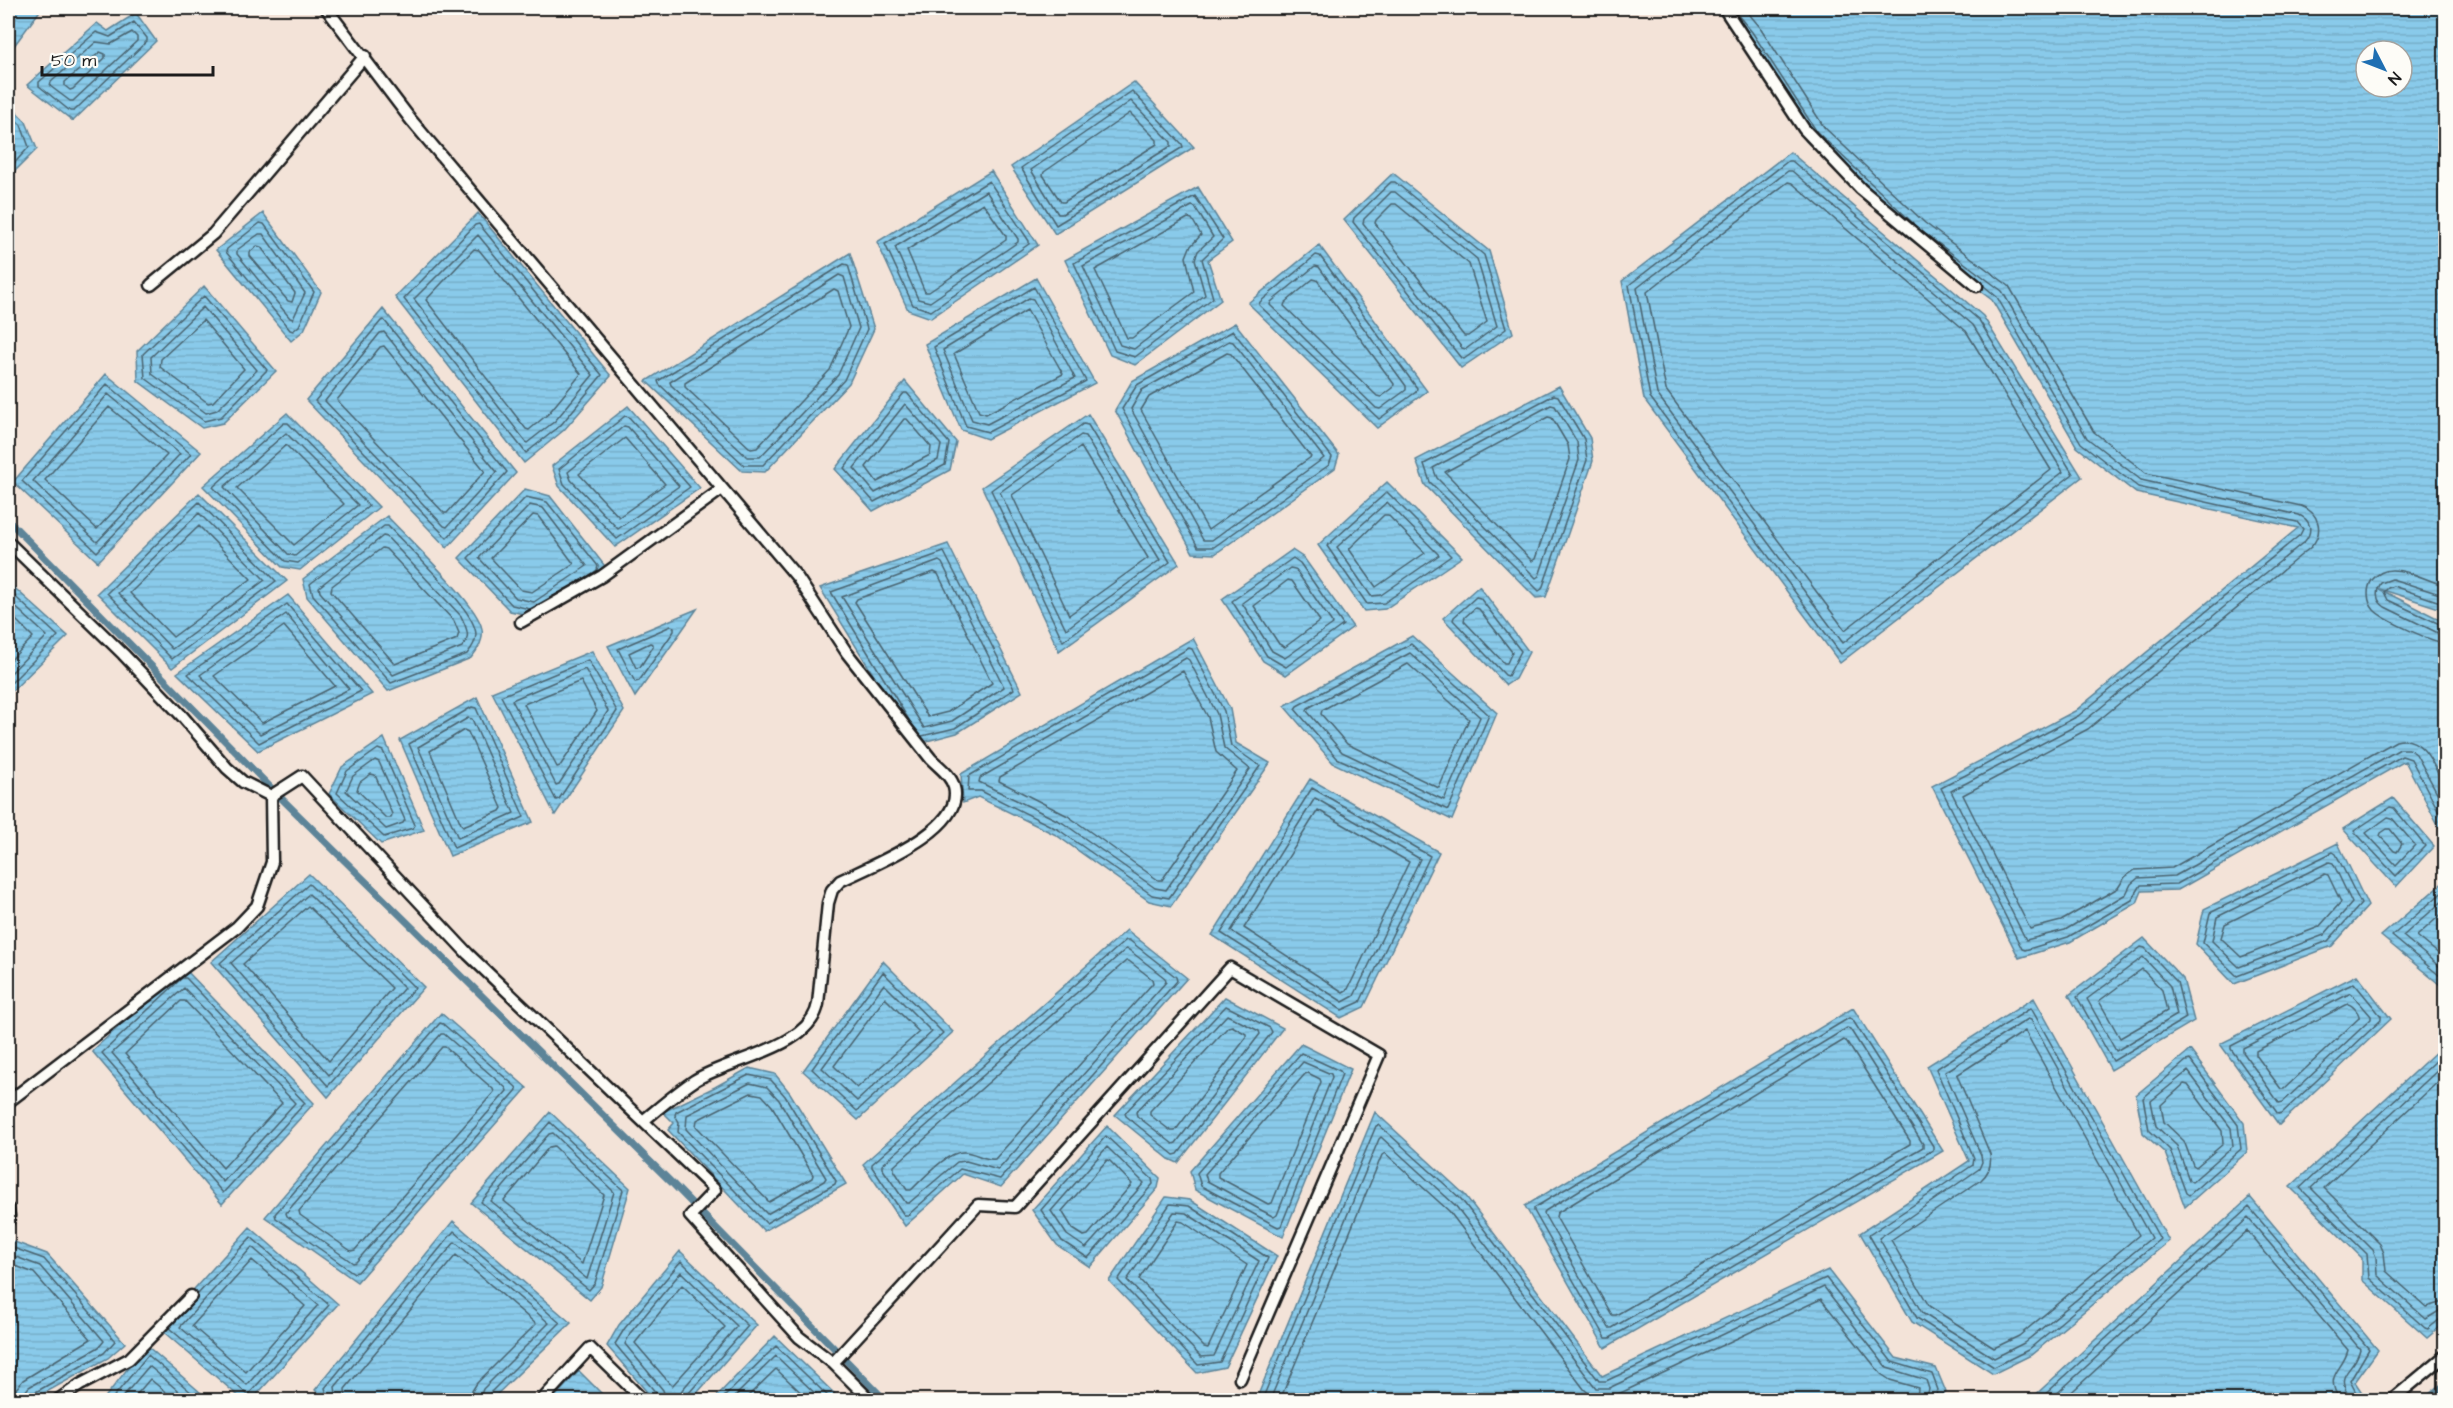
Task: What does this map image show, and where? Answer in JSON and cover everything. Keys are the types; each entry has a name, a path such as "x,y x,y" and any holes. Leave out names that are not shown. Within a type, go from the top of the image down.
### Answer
{"lane":[{"path":"326,8 365,56 411,120 797,577 847,653 931,759 946,772 955,787 953,800 946,817 929,835 840,881 832,890 828,903 817,1014 808,1027 780,1044 695,1080 643,1121"},
{"path":"1724,8 1804,129 1862,189 1977,286"},
{"path":"151,285 213,234 365,56"},
{"path":"521,622 602,576 722,489"},
{"path":"8,542 123,654 183,717 227,768 243,782 271,796"},
{"path":"271,796 302,776 468,954 715,1190 690,1216 798,1337 833,1363 870,1401"},
{"path":"8,1102 237,927 257,906 272,862 271,796"},
{"path":"833,1363 978,1205 1016,1208 1230,968 1379,1055 1240,1379"},
{"path":"8,1209 8,1221"},
{"path":"58,1401 80,1385 129,1359 191,1296"},
{"path":"542,1401 590,1348 644,1401"},
{"path":"2392,1401 2445,1355"}],"water":[{"path":"8,8 42,8 8,54"},
{"path":"1715,8 2445,8 2445,610 2377,588 2445,622 2445,838 2405,761 2178,890 2142,891 2137,903 2070,942 2019,958 1932,786 2075,711 2298,528 2136,493 2077,447 1992,300 1911,240 1806,141 1741,40"},
{"path":"136,13 156,41 73,121 27,85 97,23 108,31"},
{"path":"1134,82 1194,147 1055,234 1011,167"},
{"path":"8,103 26,122 37,149 8,178"},
{"path":"1790,152 1983,316 2082,477 1840,663 1644,399 1622,281"},
{"path":"991,171 1038,245 931,318 908,310 877,242"},
{"path":"1393,173 1489,251 1513,333 1461,368 1344,220"},
{"path":"1198,187 1232,242 1208,260 1221,300 1135,365 1110,355 1065,260"},
{"path":"263,213 321,292 304,330 291,341 216,250"},
{"path":"478,213 611,376 564,430 524,463 395,297"},
{"path":"1319,245 1427,391 1377,428 1248,303"},
{"path":"850,253 874,329 849,383 765,472 742,471 646,381"},
{"path":"1036,278 1095,383 987,439 961,430 925,344"},
{"path":"204,286 276,371 223,423 202,428 138,381 137,351"},
{"path":"383,309 516,473 447,548 306,400"},
{"path":"1235,323 1339,455 1335,468 1215,554 1193,553 1115,410 1132,381"},
{"path":"106,374 201,452 98,562 13,482"},
{"path":"905,381 956,442 950,470 873,511 835,469"},
{"path":"1559,386 1590,438 1593,461 1546,597 1536,598 1425,485 1416,460"},
{"path":"628,406 700,488 615,547 559,486 552,466"},
{"path":"287,413 379,507 300,570 282,567 203,486"},
{"path":"1088,414 1179,564 1059,651 982,487"},
{"path":"1387,482 1462,557 1385,609 1364,611 1318,545"},
{"path":"525,489 550,496 608,570 537,617 510,611 459,558"},
{"path":"199,493 287,581 172,668 97,593"},
{"path":"387,516 456,588 478,618 482,629 480,645 471,658 388,691 307,597 303,579"},
{"path":"948,544 1022,692 957,733 916,744 820,588"},
{"path":"1292,550 1304,558 1353,627 1286,675 1263,661 1222,599"},
{"path":"8,582 68,636 8,695"},
{"path":"1479,586 1529,652 1515,679 1506,685 1443,618"},
{"path":"288,595 372,694 258,751 177,673"},
{"path":"697,609 635,697 608,646"},
{"path":"1412,636 1497,713 1452,820 1333,763 1284,706"},
{"path":"1193,638 1230,709 1236,743 1270,763 1171,906 1149,901 1056,835 978,797 963,803 961,774"},
{"path":"592,651 624,711 555,815 492,692"},
{"path":"477,697 533,822 450,856 400,740"},
{"path":"384,738 424,830 381,844 329,794 342,767"},
{"path":"1310,779 1439,852 1364,1007 1341,1018 1212,935"},
{"path":"2393,798 2434,846 2396,887 2343,829"},
{"path":"2338,843 2368,906 2332,946 2234,984 2196,944 2204,909"},
{"path":"309,874 424,987 328,1097 211,962"},
{"path":"2445,881 2445,989 2381,936"},
{"path":"1127,930 1187,978 1001,1187 963,1174 905,1226 863,1164"},
{"path":"2144,938 2183,979 2194,1021 2111,1070 2069,995"},
{"path":"883,961 953,1032 858,1120 803,1071"},
{"path":"184,968 314,1103 222,1204 92,1051"},
{"path":"2357,975 2391,1019 2279,1125 2220,1044"},
{"path":"1225,997 1283,1028 1178,1163 1169,1159 1115,1115"},
{"path":"2034,998 2169,1241 2031,1355 1993,1374 1912,1322 1860,1233 1969,1161 1927,1066"},
{"path":"1853,1008 1943,1151 1605,1348 1525,1206"},
{"path":"441,1013 527,1088 357,1282 265,1217"},
{"path":"1301,1044 1351,1069 1283,1237 1195,1190 1190,1171"},
{"path":"2190,1050 2244,1123 2247,1152 2185,1207 2165,1153 2143,1133 2136,1095"},
{"path":"2438,1050 2446,1056 2446,1322 2427,1338 2362,1280 2362,1258 2290,1187"},
{"path":"749,1068 775,1074 790,1093 846,1184 764,1231 668,1130 674,1123 663,1112"},
{"path":"550,1112 630,1188 601,1287 590,1300 471,1203"},
{"path":"1375,1112 1465,1195 1602,1376 1828,1270 1896,1358 1936,1368 1946,1392 1938,1400 1256,1400"},
{"path":"1107,1126 1160,1178 1158,1188 1090,1267 1057,1245 1032,1210"},
{"path":"1166,1197 1190,1200 1277,1256 1225,1367 1197,1373 1109,1281"},
{"path":"2250,1197 2378,1350 2355,1382 2367,1400 2030,1400"},
{"path":"453,1221 571,1323 491,1400 326,1400 315,1390"},
{"path":"250,1227 338,1304 252,1400 243,1400 159,1328"},
{"path":"9,1240 47,1254 125,1343 108,1358 32,1400 8,1400"},
{"path":"680,1251 757,1325 691,1400 654,1400 607,1346 619,1325"},
{"path":"775,1336 841,1400 713,1400"},
{"path":"146,1345 209,1400 103,1400"},
{"path":"579,1371 608,1400 552,1400"}],"waterway":[{"path":"8,520 280,797 672,1183 885,1400"},
{"path":"2426,1400 2446,1384"}]}
